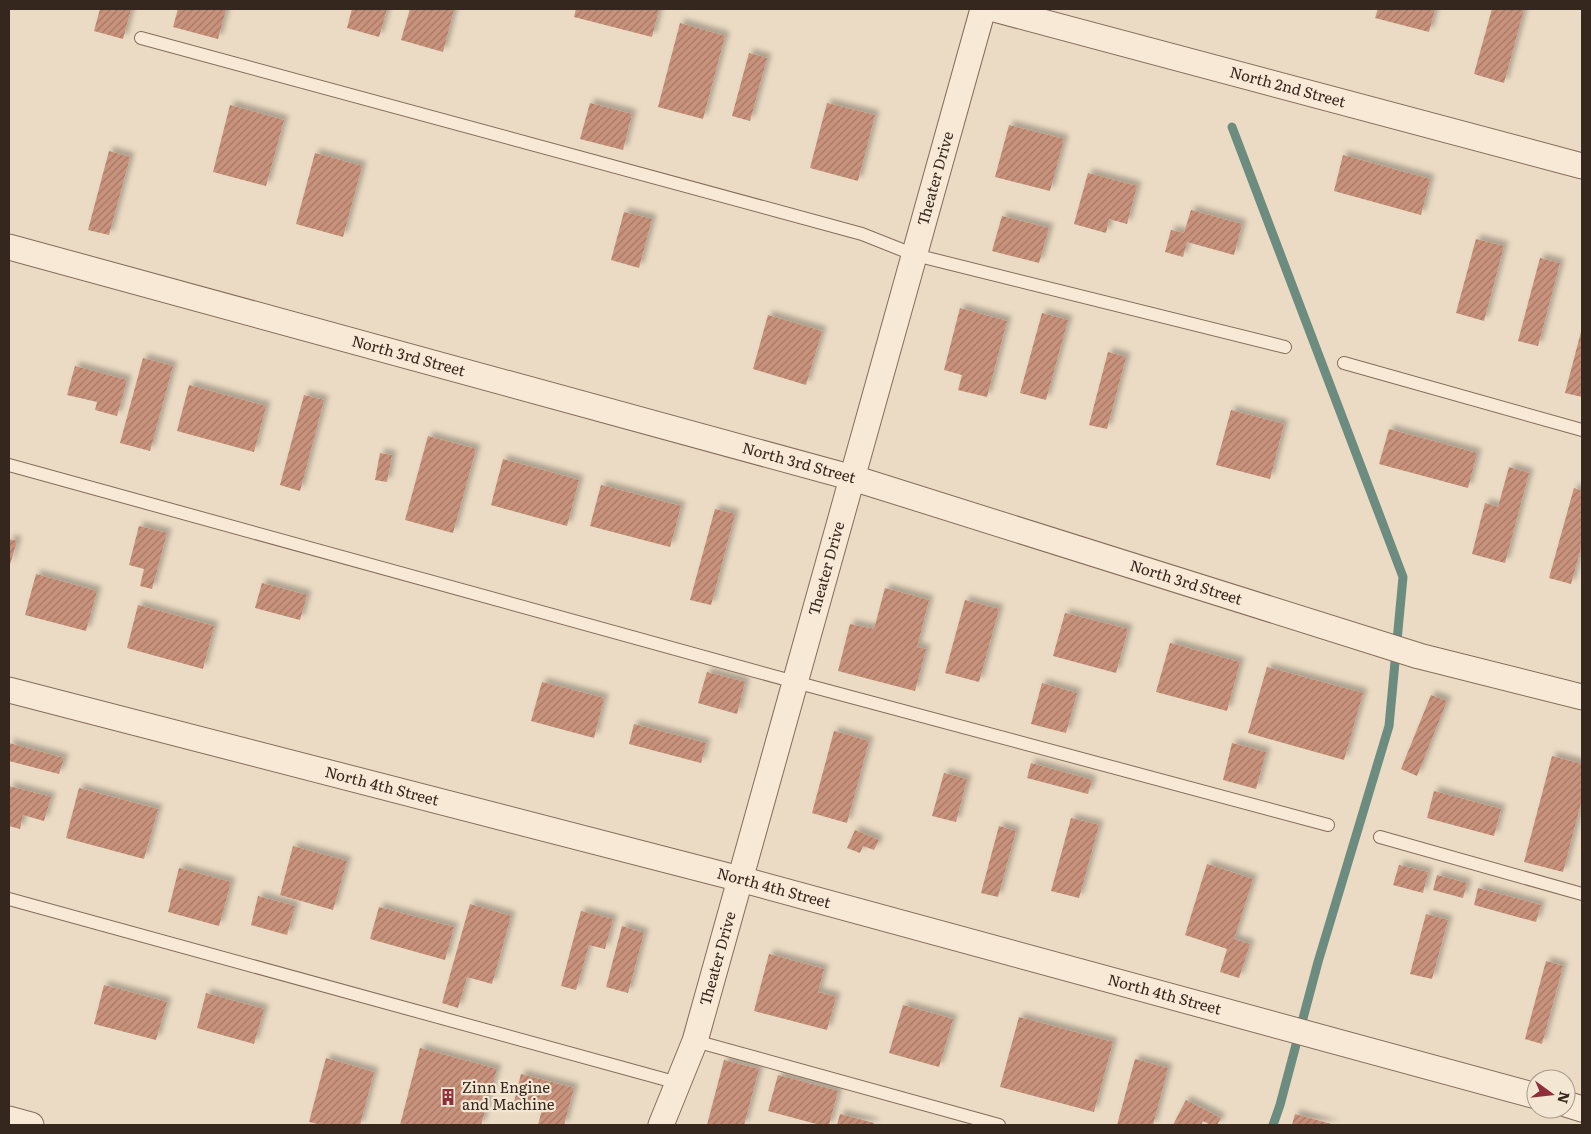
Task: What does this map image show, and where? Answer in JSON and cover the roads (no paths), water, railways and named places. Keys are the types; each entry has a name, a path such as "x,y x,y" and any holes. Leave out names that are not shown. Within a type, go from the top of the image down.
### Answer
{"street":[{"name":"Theater Drive","path":"660,1125 695,1041 983,9"},
{"name":"North 2nd Street","path":"994,9 1582,166"},
{"name":"North 3rd Street","path":"9,247 853,478 1419,656 1582,697"},
{"name":"North 4th Street","path":"9,690 740,880 1526,1093"},
{"path":"9,1119 31,1125"}],"lane":[{"path":"141,38 862,234 915,255 1285,347"},
{"path":"1344,363 1582,430"},
{"path":"9,465 795,682 1328,825"},
{"path":"1380,837 1582,894"},
{"path":"9,899 678,1082"},
{"path":"695,1041 999,1125"}],"waterway":[{"path":"1232,127 1403,577 1389,726 1318,962 1273,1125"}],"place":[{"name":"Zinn Engine and Machine","path":"448,1097"}]}
